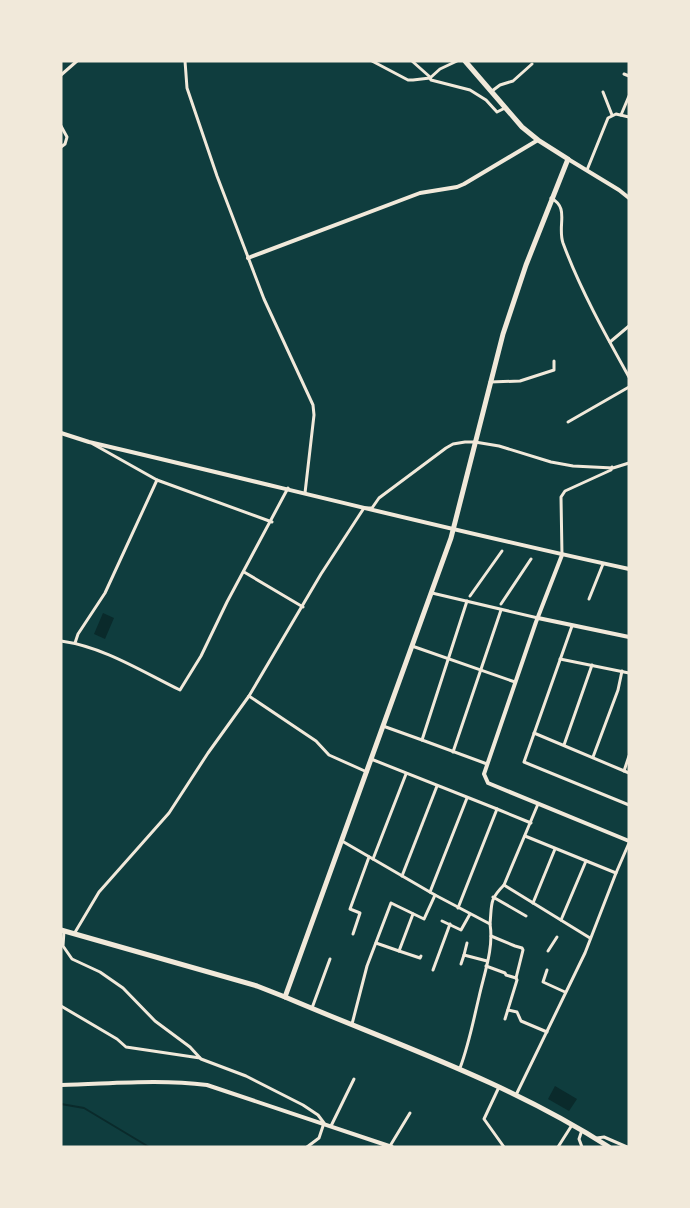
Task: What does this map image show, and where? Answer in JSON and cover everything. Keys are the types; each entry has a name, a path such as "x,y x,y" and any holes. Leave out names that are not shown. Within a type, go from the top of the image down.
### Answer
{"main road":[{"path":"285,997 453,530 476,442 489,382 505,326 551,198 568,159 522,128 466,61"},
{"path":"63,931 257,986 285,997 460,1068 572,1124 609,1147"}],"street":[{"path":"61,75 77,61"},
{"path":"185,61 187,88 217,176 248,258 290,359 313,405 314,415 305,493"},
{"path":"372,61 408,80 430,77 451,62 457,61"},
{"path":"412,61 430,77 470,90 486,100 497,112 504,108"},
{"path":"491,92 500,85 513,81 532,64"},
{"path":"624,74 629,76"},
{"path":"603,92 612,115"},
{"path":"621,115 629,96"},
{"path":"587,170 608,118 612,115 629,117"},
{"path":"61,126 67,137 65,144 61,147"},
{"path":"248,258 420,193 464,184 538,140"},
{"path":"568,159 629,198"},
{"path":"551,198 559,202 562,207 561,230 563,242 578,278 629,377"},
{"path":"610,342 629,326"},
{"path":"489,382 520,381 554,370 554,361"},
{"path":"568,422 629,387"},
{"path":"61,433 89,442 288,488 453,530 629,569"},
{"path":"89,442 157,480 272,522"},
{"path":"364,508 372,508 379,498 453,444 476,442 574,466 612,467 629,463"},
{"path":"516,1096 585,953 629,842 488,783 484,774 515,682 562,555 561,497 564,491 611,470 612,467"},
{"path":"75,643 78,634 105,593 157,480"},
{"path":"61,641 91,647 180,690 201,656 288,488"},
{"path":"74,934 99,892 169,813 248,696 364,508"},
{"path":"470,596 502,551"},
{"path":"501,604 531,559"},
{"path":"590,599 603,564"},
{"path":"244,572 303,608"},
{"path":"431,592 501,610 629,637"},
{"path":"422,740 467,601"},
{"path":"453,752 501,610"},
{"path":"572,626 524,762 629,806"},
{"path":"412,646 515,682"},
{"path":"560,659 629,673"},
{"path":"564,745 592,665"},
{"path":"593,757 618,690 622,671"},
{"path":"248,696 316,741 329,755 366,772"},
{"path":"383,726 487,764"},
{"path":"534,733 629,773"},
{"path":"624,771 629,756"},
{"path":"371,759 530,823"},
{"path":"366,914 350,909 406,774"},
{"path":"402,876 437,786"},
{"path":"430,892 467,798"},
{"path":"460,1068 472,1034 487,961 491,936 490,924 493,897 504,885 538,804"},
{"path":"458,908 497,809"},
{"path":"525,836 616,874"},
{"path":"342,841 458,908 490,924"},
{"path":"533,903 555,849"},
{"path":"561,920 586,862"},
{"path":"504,885 590,938"},
{"path":"352,1024 367,966 391,903 424,919 435,895"},
{"path":"493,897 526,916"},
{"path":"353,934 360,913"},
{"path":"399,951 414,914"},
{"path":"442,921 461,930 470,914"},
{"path":"433,970 438,963 450,924"},
{"path":"63,931 63,946 72,959 100,972 123,988 156,1021 190,1047 201,1059"},
{"path":"491,936 523,950 517,980 505,1019"},
{"path":"548,951 558,937"},
{"path":"376,942 420,958"},
{"path":"461,964 467,944"},
{"path":"464,955 487,961"},
{"path":"312,1008 330,960"},
{"path":"486,966 516,978"},
{"path":"541,972 546,972 543,982 566,992"},
{"path":"61,1006 117,1039 126,1048 201,1059 246,1076 303,1105 318,1115 324,1123"},
{"path":"508,1010 517,1012 521,1021 547,1032"},
{"path":"331,1126 354,1079"},
{"path":"61,1085 147,1081 179,1081 207,1084 391,1146 410,1113"},
{"path":"499,1087 484,1119 504,1147"},
{"path":"403,1115 407,1118"},
{"path":"308,1147 319,1138 324,1123"},
{"path":"558,1147 572,1124"},
{"path":"582,1130 579,1139 582,1147"},
{"path":"596,1138 604,1137 627,1147"}],"water":[{"path":"103,613 114,618 105,639 94,634"},
{"path":"555,1086 577,1099 569,1111 548,1099"}],"waterway":[{"path":"61,1104 84,1108 149,1147"}]}
